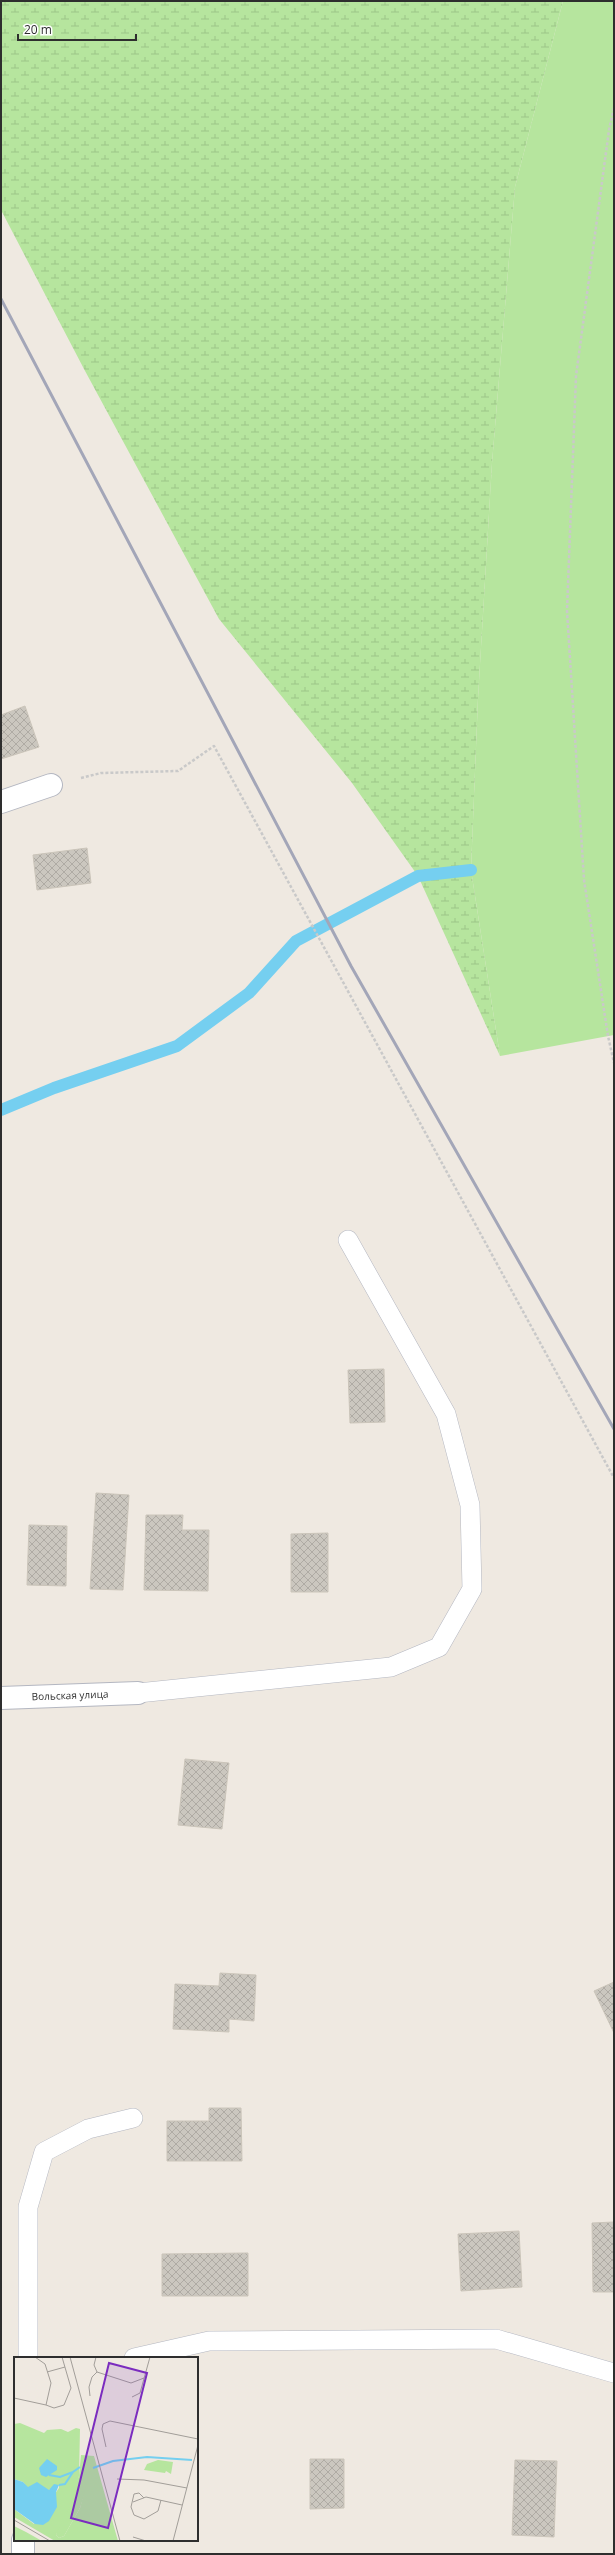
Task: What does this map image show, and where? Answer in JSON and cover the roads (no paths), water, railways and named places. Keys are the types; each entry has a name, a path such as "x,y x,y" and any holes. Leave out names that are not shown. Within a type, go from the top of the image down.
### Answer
{"street":[{"path":"1,802 51,785"},
{"name":"Вольская улица","path":"1,1698 138,1693"},
{"path":"23,2541 23,2554"}],"lane":[{"path":"138,1693 391,1667 439,1648 472,1589 470,1505 446,1414 348,1240"},
{"path":"28,2357 28,2207 44,2152 88,2129 133,2118"},
{"path":"138,2357 209,2341 496,2339 614,2373"}],"waterway":[{"path":"1,1110 54,1088 177,1046 249,993 296,941 418,876 471,870"}],"railway":[{"path":"1,299 351,966 614,1429"}]}
